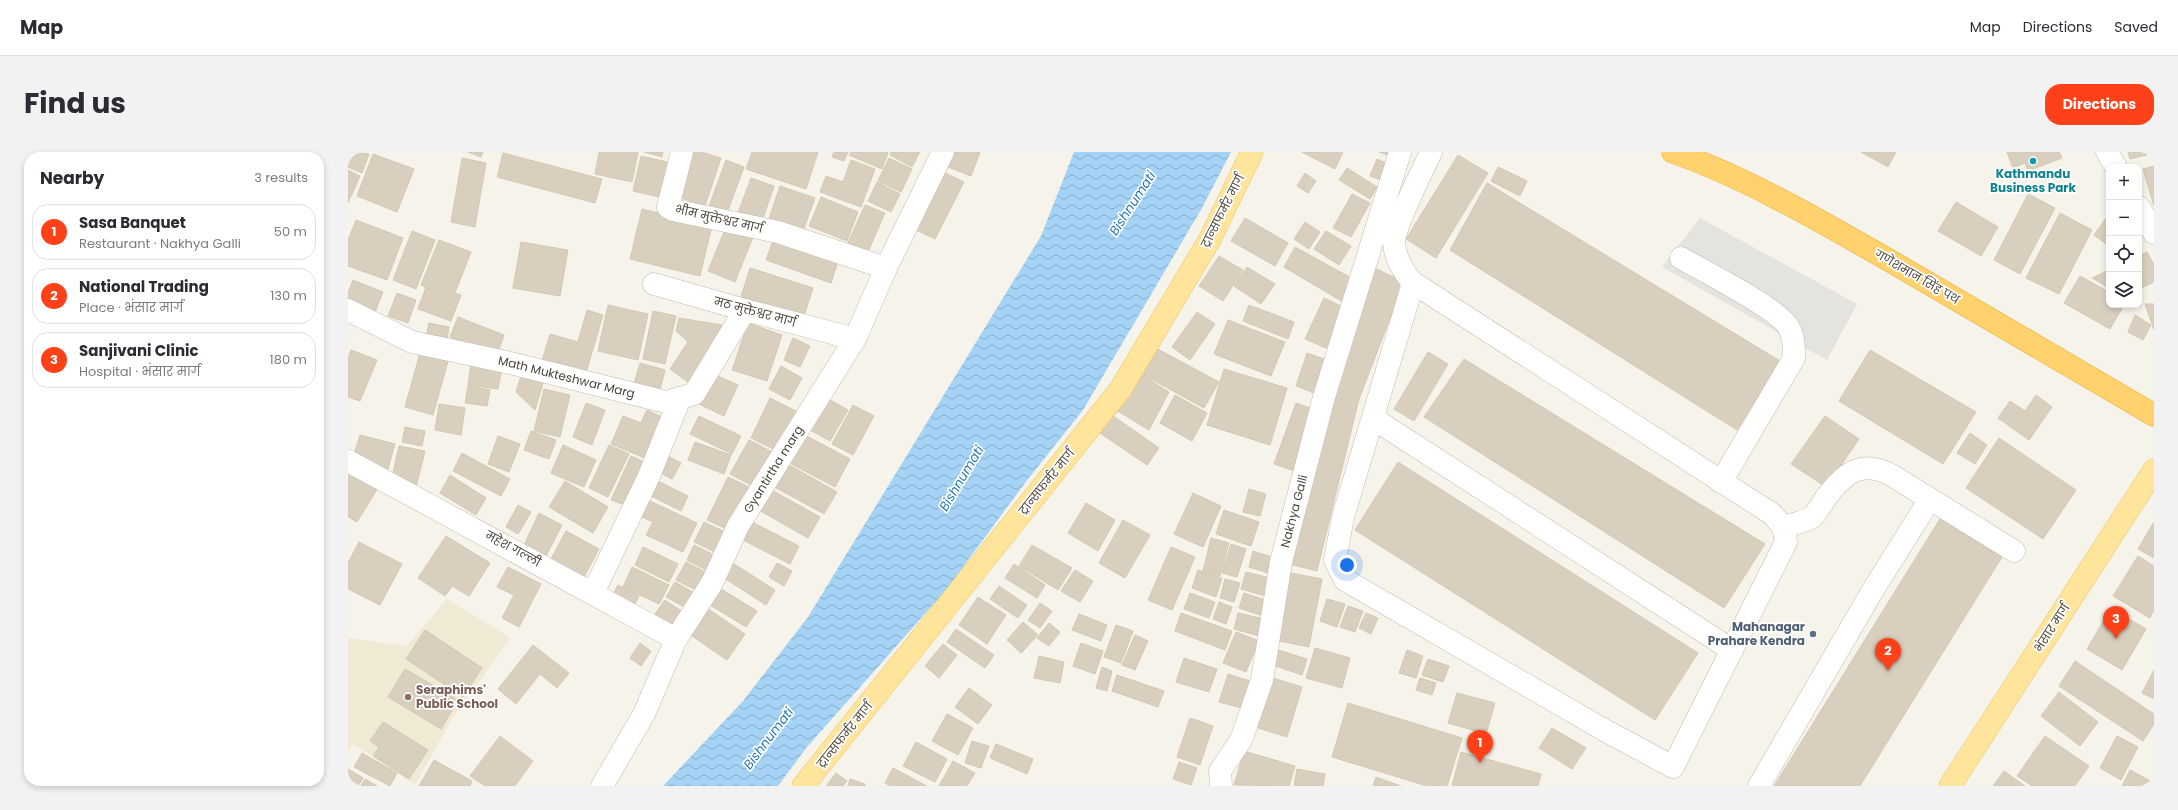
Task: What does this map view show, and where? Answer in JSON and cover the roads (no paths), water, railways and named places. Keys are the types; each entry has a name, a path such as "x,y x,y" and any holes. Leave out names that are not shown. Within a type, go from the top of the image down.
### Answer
{"highway":[{"name":"गणेशमान सिंह पथ","path":"1673,152 1709,165 1866,247 2154,415"}],"main road":[{"name":"ट्रान्सफर्मर मार्ग","path":"803,786 1120,390 1210,239 1252,152"},
{"name":"भंसार मार्ग","path":"1950,786 2154,470"}],"street":[{"name":"भीम मुक्तेश्वर मार्ग","path":"682,152 668,207 673,210 778,232 886,268"},
{"name":"Gyantirtha marg","path":"602,786 653,697 676,638 712,583 738,526 856,339 886,268 943,152"},
{"name":"Nakhya Galli","path":"1221,786 1220,771 1241,740 1262,680 1281,562 1324,396 1376,235 1400,152"},
{"path":"1412,282 1374,419 1343,517 1335,560 1345,580 1599,727 1673,767 1786,542 1783,527 1772,514 1412,282 1404,273 1394,242 1400,221 1431,152"},
{"path":"2107,152 2114,164"},
{"path":"2142,212 2154,233"},
{"path":"1681,258 1771,310 1790,328 1794,358 1721,482"},
{"name":"मठ मुक्तेश्वर मार्ग","path":"654,284 856,339"},
{"name":"Math Mukteshwar Marg","path":"348,310 412,342 506,362 666,402 694,394 745,310"},
{"path":"593,593 649,476 680,398"},
{"path":"1374,419 1732,650"},
{"name":"महेश गल्ली","path":"348,461 676,638"},
{"path":"1783,527 1812,517 1828,494 1847,474 1866,467 1880,469 2014,550"},
{"path":"1759,786 1873,590 1930,499"}],"water":[{"name":"Bishnumati","path":"1074,152 1231,152 1202,208 1083,410 1028,479 946,590 807,747 778,786 663,786 743,701 808,617 1041,236"}],"place":[{"name":"Kathmandu Business Park","path":"2033,161"},
{"name":"Mahanagar Prahare Kendra","path":"1813,634"},
{"name":"Sanjivani Clinic","path":"2116,639"},
{"name":"National Trading","path":"1888,671"},
{"name":"Seraphims' Public School","path":"408,697"},
{"name":"Sasa Banquet","path":"1480,763"}]}
